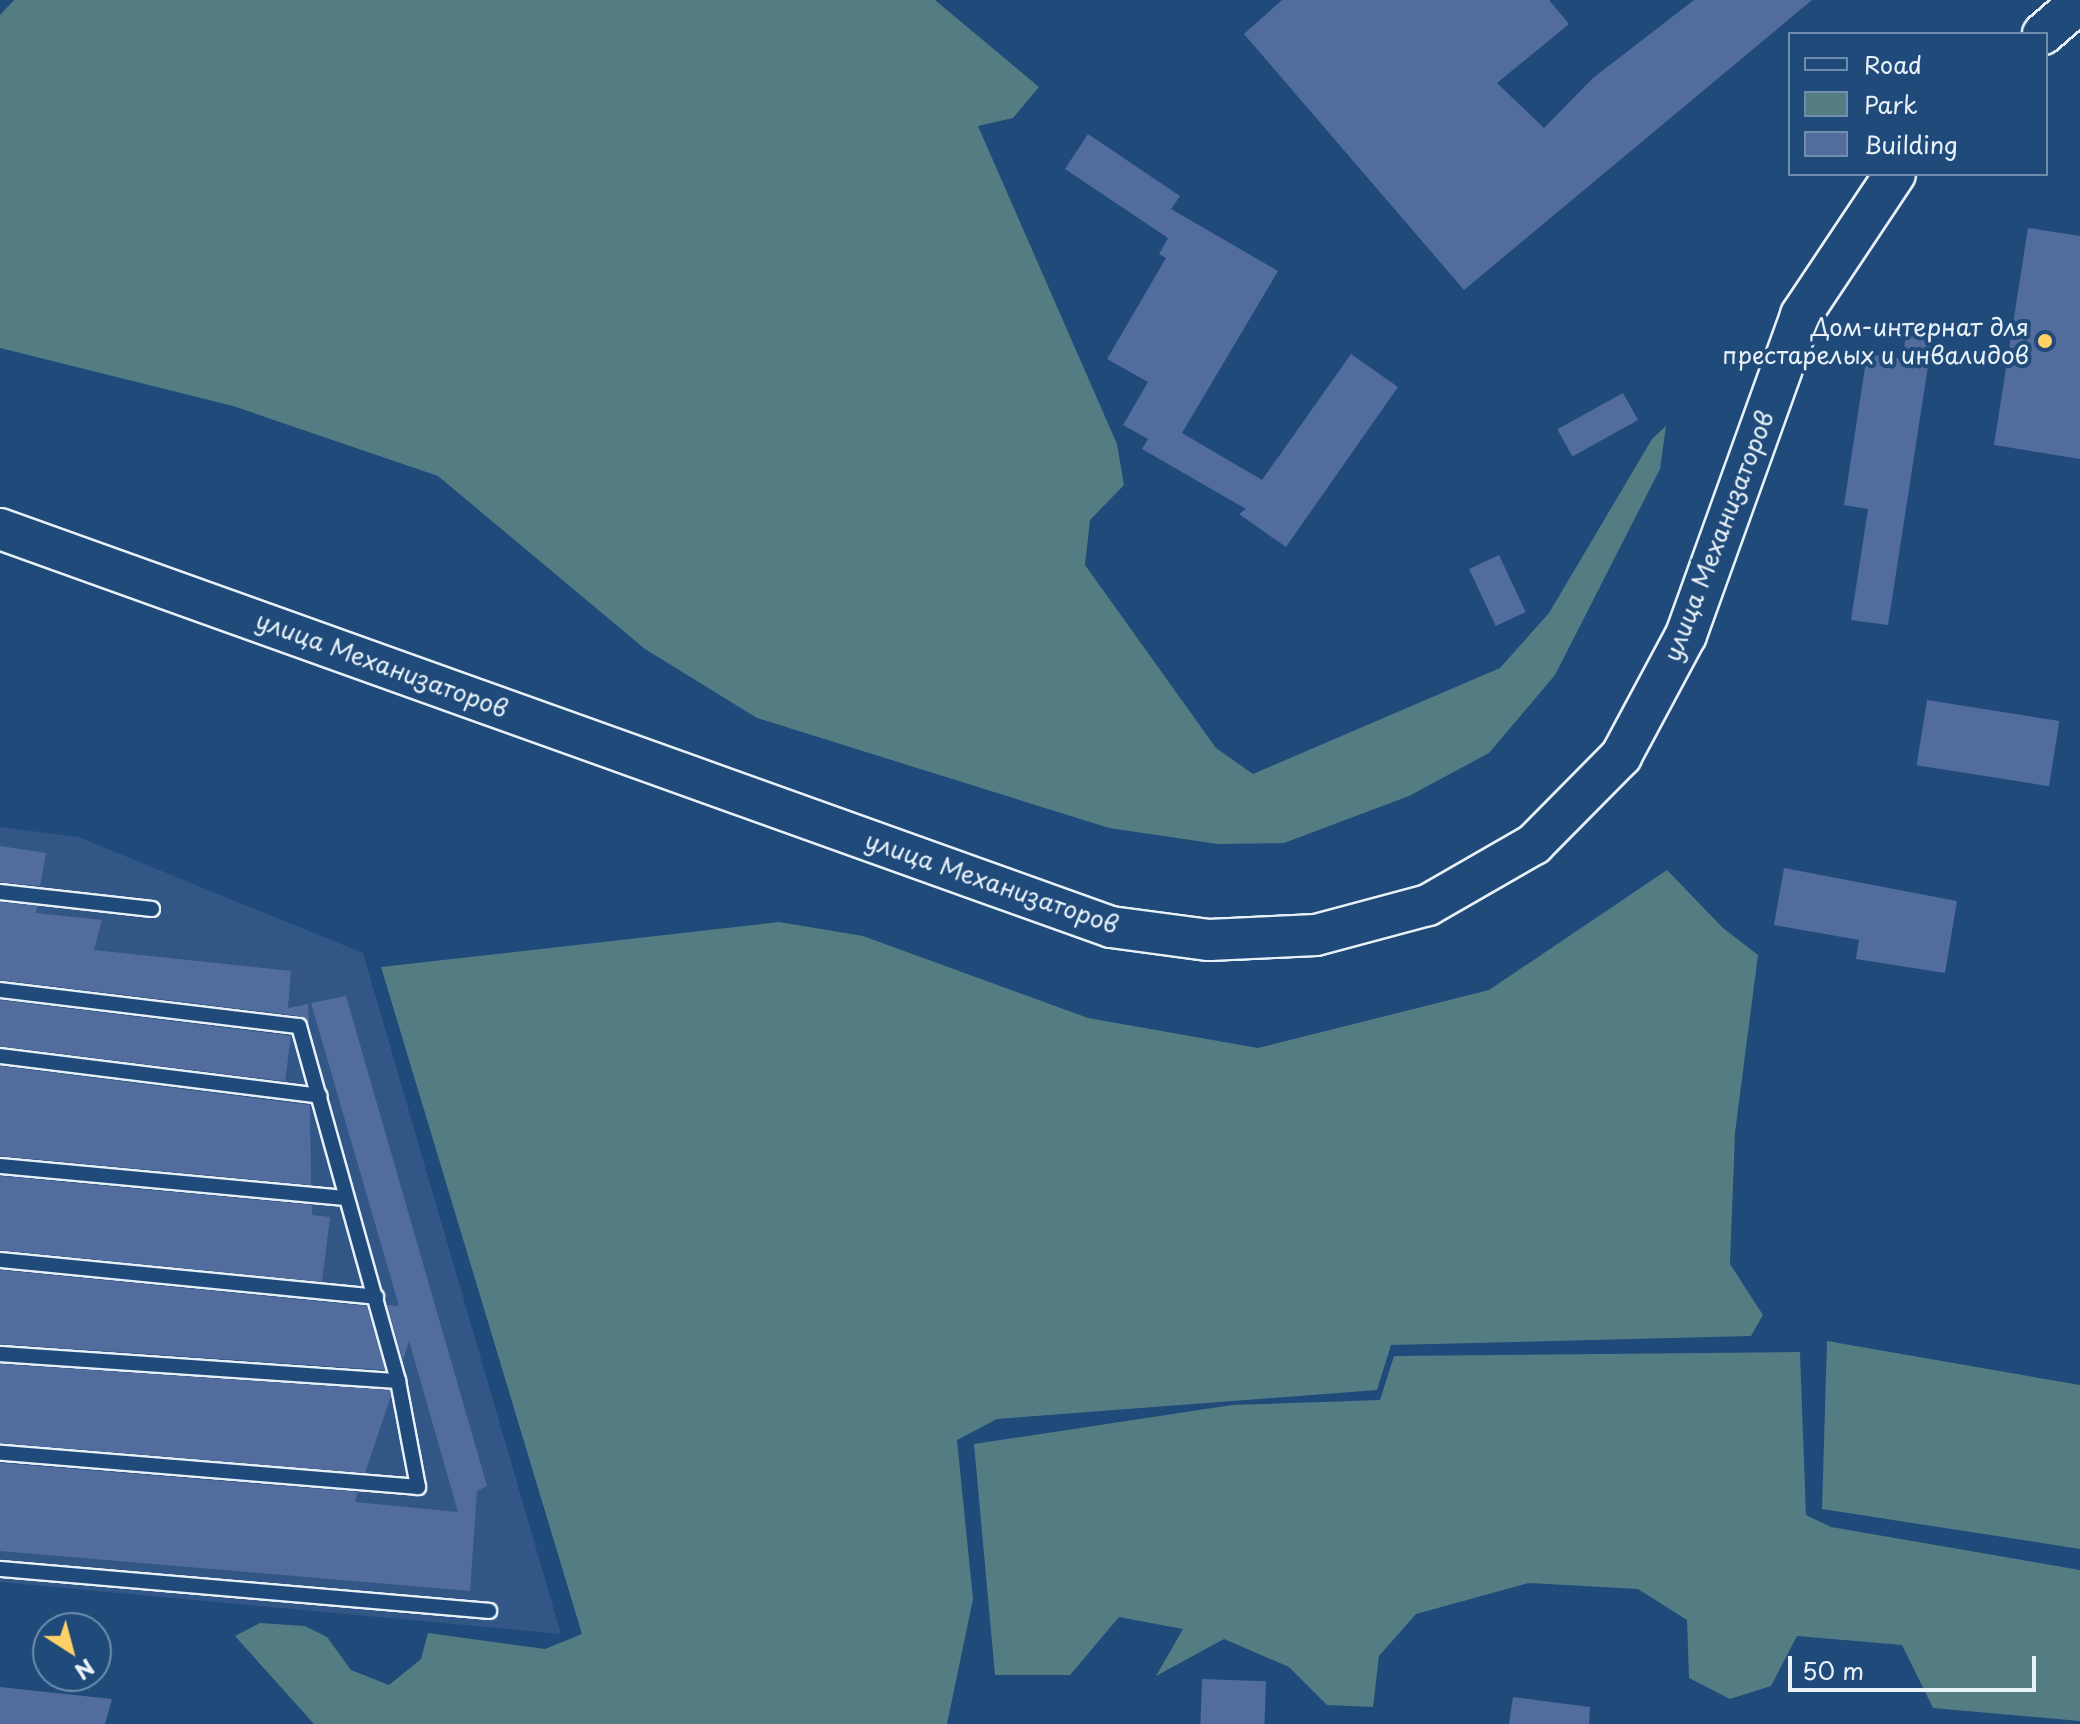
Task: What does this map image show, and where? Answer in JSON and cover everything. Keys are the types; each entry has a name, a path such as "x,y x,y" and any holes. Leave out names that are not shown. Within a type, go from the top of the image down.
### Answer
{"main road":[{"path":"2045,32 2080,2"},
{"name":"улица Механизаторов","path":"0,529 1111,927 1209,940 1316,935 1428,905 1534,844 1621,756 1686,635 1801,315 1894,176"}],"lane":[{"path":"0,892 152,909"},
{"path":"0,990 299,1026 320,1096 344,1198 376,1297 398,1381 418,1487 0,1453"},
{"path":"0,1056 320,1096"},
{"path":"0,1166 344,1198"},
{"path":"0,1260 376,1297"},
{"path":"0,1354 398,1381"},
{"path":"0,1569 489,1611"}],"shaded area":[{"path":"0,827 78,837 363,953 561,1634 0,1582"}],"green space":[{"path":"14,0 935,0 1039,87 1013,118 978,126 1117,444 1124,485 1090,520 1085,565 1216,748 1253,774 1500,668 1549,613 1652,439 1666,426 1660,469 1555,675 1489,753 1409,796 1284,843 1218,844 1109,828 757,718 645,649 438,476 233,406 0,348 0,15"},
{"path":"1667,870 1723,928 1758,955 1735,1133 1730,1264 1763,1315 1751,1336 1391,1345 1377,1390 997,1419 957,1440 973,1599 947,1724 314,1724 235,1636 260,1623 305,1626 327,1637 351,1670 389,1685 421,1659 428,1633 545,1649 582,1634 381,967 779,922 863,936 1088,1018 1258,1048 1489,990"},
{"path":"1827,1341 2080,1385 2080,1549 1822,1509"},
{"path":"1800,1352 1806,1515 1831,1527 2080,1570 2080,1721 1933,1708 1902,1645 1797,1636 1771,1686 1730,1699 1689,1678 1687,1620 1638,1589 1529,1583 1416,1614 1379,1656 1373,1707 1327,1705 1289,1667 1224,1639 1156,1676 1183,1629 1119,1617 1070,1675 995,1675 974,1444 1232,1405 1380,1400 1394,1356"}],"building":[{"path":"1282,0 1549,0 1569,24 1497,83 1544,128 1593,78 1694,0 1812,0 1464,290 1244,34"},
{"path":"1088,134 1180,196 1171,209 1278,271 1182,433 1262,480 1351,354 1398,387 1286,547 1239,514 1246,509 1142,449 1148,439 1123,425 1148,382 1107,359 1166,258 1159,254 1168,238 1065,169"},
{"name":"Дом-интернат для престарелых и инвалидов","path":"2028,228 2080,236 2080,459 1994,445"},
{"path":"1907,330 1933,334 1888,625 1851,620 1868,509 1844,505 1867,354 1902,359"},
{"path":"1623,393 1638,420 1572,456 1557,429"},
{"path":"1499,555 1526,612 1496,626 1469,569"},
{"path":"1927,700 2059,721 2049,786 1917,765"},
{"path":"0,846 46,853 40,886 0,882"},
{"path":"1784,868 1957,901 1945,973 1856,959 1859,940 1774,925"},
{"path":"0,902 37,906 36,913 102,920 94,950 291,971 288,1008 308,1004 309,1023 300,1016 0,980"},
{"path":"346,996 487,1486 477,1491 470,1591 0,1551 0,1463 358,1492 355,1502 458,1512 409,1341 403,1360 387,1305 399,1306 311,1003"},
{"path":"0,1000 291,1036 285,1081 0,1046"},
{"path":"0,1066 310,1105 311,1185 0,1156"},
{"path":"0,1176 312,1205 312,1215 330,1217 322,1282 0,1250"},
{"path":"0,1270 367,1306 385,1370 0,1344"},
{"path":"0,1364 390,1390 391,1396 365,1473 0,1443"},
{"path":"1202,1679 1266,1681 1264,1724 1200,1724"},
{"path":"0,1687 112,1699 105,1724 0,1724"},
{"path":"1513,1697 1590,1707 1589,1724 1509,1724"}],"place":[{"name":"Дом-интернат для престарелых и инвалидов","path":"2045,341"}]}
